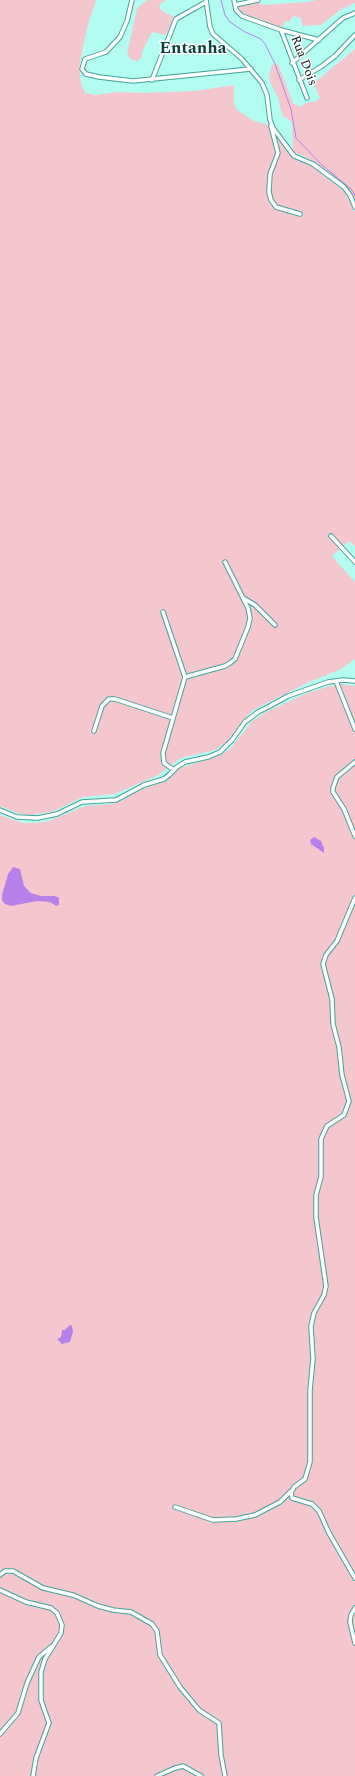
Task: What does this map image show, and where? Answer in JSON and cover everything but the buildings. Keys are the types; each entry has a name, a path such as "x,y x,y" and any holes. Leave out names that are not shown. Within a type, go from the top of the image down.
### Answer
{"street":[{"path":"132,0 124,28 117,42 104,53 88,57 83,62 83,70 92,76 128,81 152,80 251,69"},
{"path":"234,0 238,12 242,16 281,30 319,40"},
{"path":"235,5 258,0"},
{"path":"152,80 176,19 206,1 210,27 213,34 236,53 251,69 262,83 266,92 270,123 278,151 270,174 271,200 276,207 300,214"},
{"path":"292,63 343,18 355,13"},
{"name":"Rua Dois","path":"281,30 292,63 307,98"},
{"path":"299,80 335,56 355,35"},
{"path":"270,123 294,156 309,162 344,186 355,207"},
{"path":"331,536 355,562"},
{"path":"185,677 225,666 235,659 249,622 249,611 225,562"},
{"path":"243,598 255,605 275,625"},
{"path":"163,612 185,677 162,757 164,763 174,770"},
{"path":"336,681 355,729"},
{"path":"0,810 11,815 24,818 52,816 82,802 116,800 144,785 164,778 185,762 208,757 220,752 232,740 245,722 258,712 288,696 336,681 355,681"},
{"path":"94,731 102,706 109,699 114,699 172,718"},
{"path":"355,762 337,777 333,788 333,792 344,809 355,836"},
{"path":"175,1507 213,1520 236,1519 255,1515 280,1502 305,1479 309,1467 311,1443 310,1390 313,1359 311,1326 314,1312 324,1295 326,1286 316,1217 316,1195 321,1177 321,1139 326,1126 344,1114 349,1101 342,1075 333,1024 332,999 323,964 326,955 337,941 355,898"},
{"path":"292,1491 292,1498 312,1504 319,1511 329,1533 355,1578"},
{"path":"0,1575 8,1570 13,1571 43,1588 73,1595 98,1606 113,1610 131,1612 152,1624 157,1631 160,1655 180,1687 199,1710 220,1723 221,1755 225,1776"},
{"path":"0,1590 16,1599 46,1607 54,1611 62,1625 61,1633 45,1659 40,1672 41,1700 50,1723 36,1758 33,1776"},
{"path":"355,1608 351,1615 350,1622 355,1643"},
{"path":"0,1734 18,1713 27,1683 39,1657 54,1645"},
{"path":"157,1776 183,1766 201,1776"}],"shaded area":[{"path":"0,0 96,0 87,28 79,67 81,83 85,93 96,95 116,92 142,93 195,91 234,85 234,104 237,110 254,121 269,125 294,159 311,166 344,191 355,212 355,546 349,541 332,556 355,582 355,659 341,669 309,682 253,710 243,720 227,742 215,750 181,758 158,775 115,794 83,797 52,812 30,815 20,814 0,806"},
{"path":"147,0 166,0 161,3 159,7 162,11 174,17 166,35 152,32 142,52 142,57 137,61 130,59 127,54 137,8"},
{"path":"316,0 355,0 355,3 340,10 321,25 302,26 301,18 294,16 288,22 285,21 282,28 244,15 238,7 260,2 261,5 308,2"},
{"path":"355,49 355,200 346,186 325,169 310,159 293,152 292,122 282,115 278,97 270,82 269,75 272,65 278,64 293,103 300,107 306,103 316,101 321,97 318,95 314,83"},
{"path":"341,684 355,686 355,1776 0,1776 0,815 24,823 35,823 49,821 85,806 112,804 121,801 142,789 167,781 180,768 221,755 230,749 252,721 268,711 307,693"},
{"path":"314,837 321,841 324,848 324,853 311,844 310,840"},
{"path":"13,867 20,869 24,886 31,893 41,896 55,896 59,898 59,905 56,906 50,902 37,901 11,906 5,904 2,900 2,895 8,874"},
{"path":"70,1325 72,1326 73,1332 70,1342 62,1344 57,1339 61,1337 62,1330 65,1330"}],"waterway":[{"path":"221,0 225,15 230,22 245,32 261,39 265,44 275,64 291,109 296,138 322,165 351,189 355,195"}],"district":[{"name":"Entanha","path":"193,50"}]}
